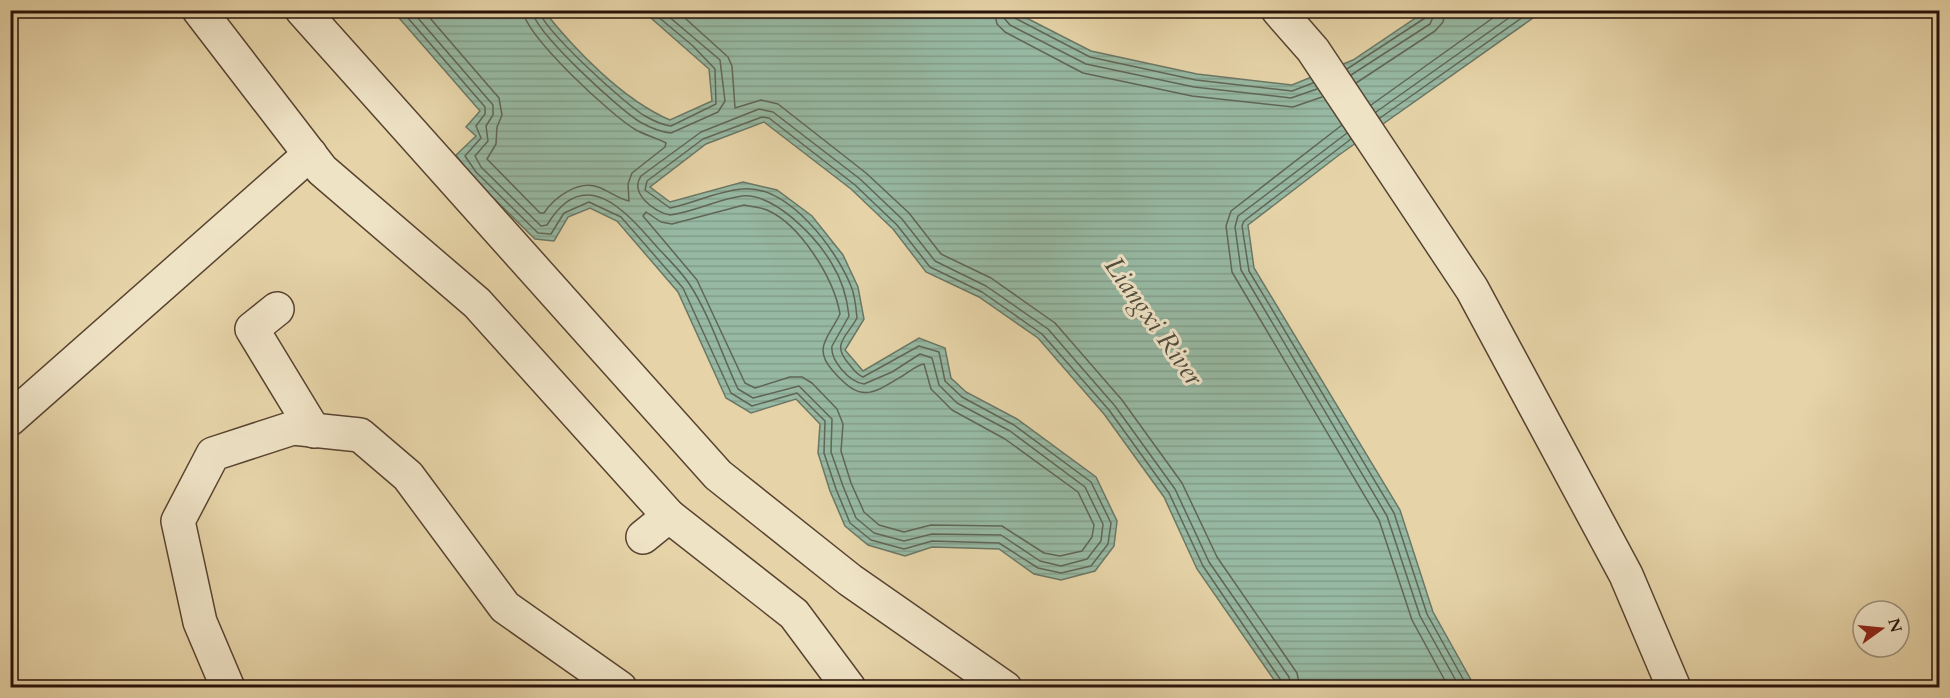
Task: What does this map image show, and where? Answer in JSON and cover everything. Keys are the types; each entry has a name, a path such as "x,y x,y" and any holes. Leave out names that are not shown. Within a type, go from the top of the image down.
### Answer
{"street":[{"path":"199,10 322,170 477,303 669,516 794,614 849,687"},
{"path":"302,10 718,476 850,580 1005,687"},
{"path":"1278,10 1313,50 1472,289 1626,575 1674,687"},
{"path":"10,419 310,154"},
{"path":"277,309 252,329 314,430"},
{"path":"228,687 200,622 178,521 213,454 293,428 360,435 408,476 506,607 620,687"},
{"path":"643,537 669,516"}],"water":[{"name":"Liangxi River","path":"393,11 544,11 570,42 601,73 635,100 670,120 712,101 709,69 643,11 1013,11 1091,51 1197,74 1292,85 1353,60 1426,11 1543,11 1339,155 1248,225 1254,268 1400,510 1433,612 1475,687 1279,687 1197,569 1164,497 1104,414 1038,338 979,297 926,272 893,229 851,189 764,122 706,144 650,187 670,202 743,182 777,190 812,216 843,255 858,287 864,319 845,350 863,371 919,338 945,348 951,378 966,392 1017,419 1096,477 1117,521 1114,546 1095,571 1061,580 1034,574 999,549 932,547 905,556 868,545 845,526 830,491 818,453 820,424 796,399 751,413 726,398 678,292 617,221 590,208 568,217 554,241 535,239 471,176 456,155 476,136 466,127 480,111"}]}
